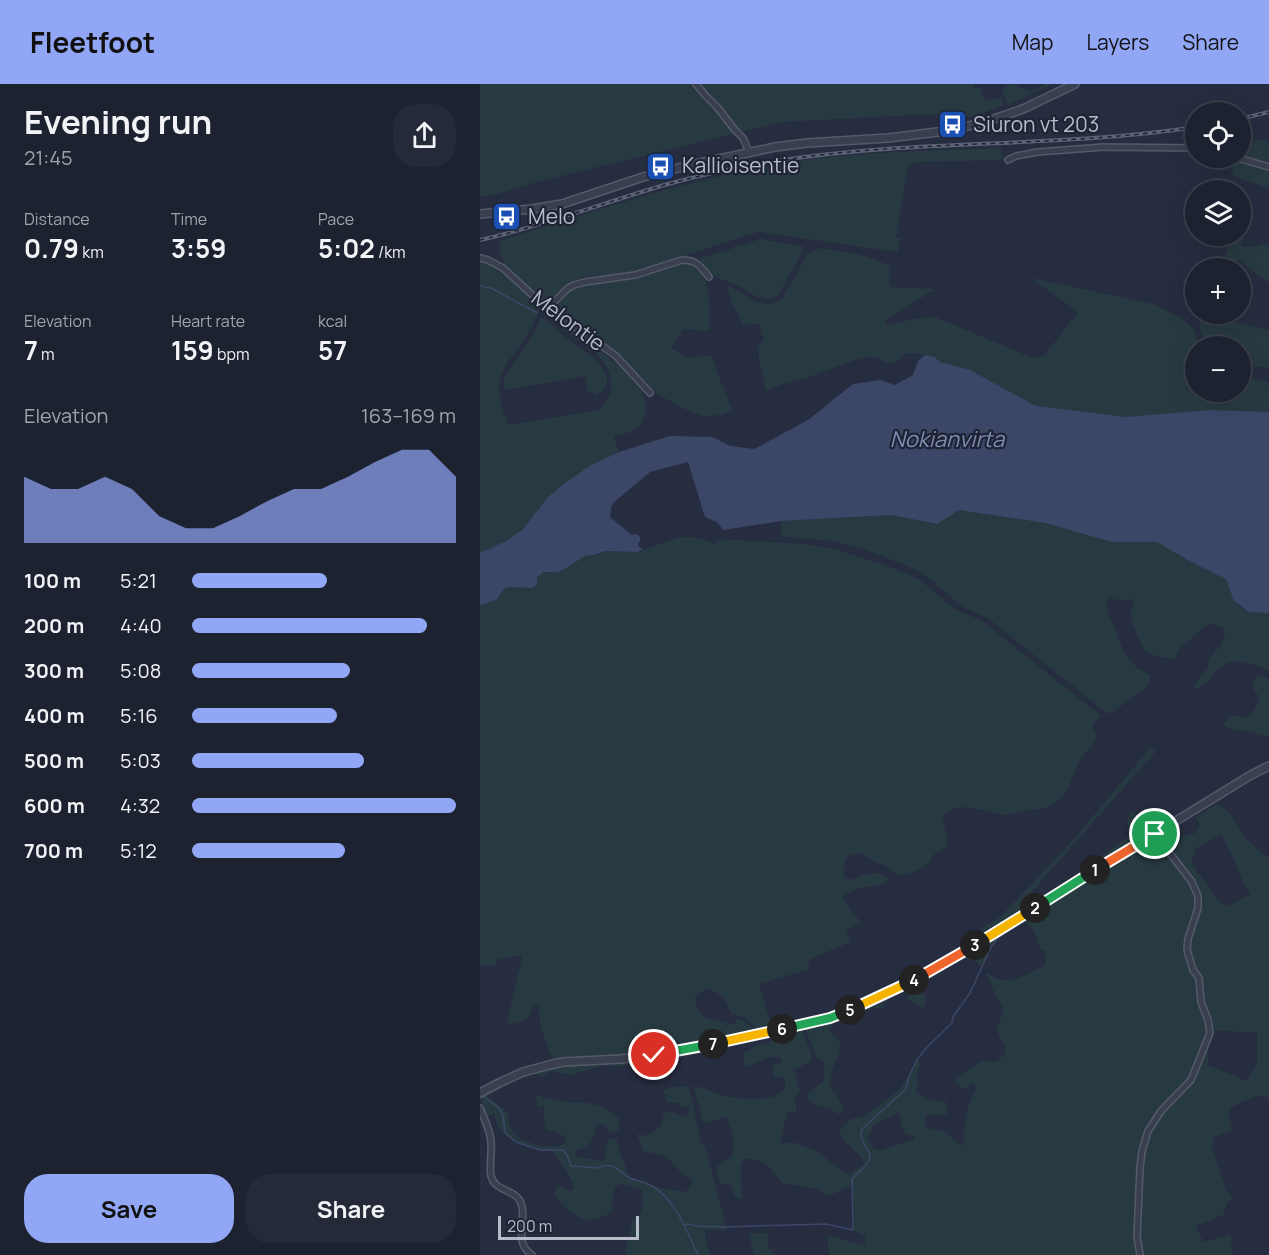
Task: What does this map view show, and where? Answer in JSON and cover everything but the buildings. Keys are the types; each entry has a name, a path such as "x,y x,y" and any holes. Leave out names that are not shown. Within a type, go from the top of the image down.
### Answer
{"street":[{"path":"696,84 743,138 749,152"},
{"path":"480,214 562,204 643,177 749,152 807,143 888,138 954,130 1023,109 1075,84"},
{"path":"1008,160 1016,156 1038,152 1104,147 1185,148"},
{"path":"1251,161 1269,166"},
{"name":"Melontie","path":"480,258 503,268 540,302 616,356 650,393"},
{"path":"549,307 574,285 635,275 682,260 697,263 709,277"},
{"path":"480,1093 523,1072 549,1065 573,1061 638,1058 681,1051 809,1024 838,1015 922,976 1269,766"},
{"path":"1140,1255 1137,1236 1140,1168 1148,1131 1161,1111 1191,1080 1210,1033 1201,1002 1198,978 1187,950 1188,939 1198,908 1198,896 1192,882 1155,834"},
{"path":"480,1108 491,1141 491,1176 496,1185 517,1196 522,1204 521,1240 524,1249 532,1255"}],"shaded area":[{"path":"480,84 973,84 974,88 981,88 984,100 1001,98 1004,105 972,117 933,114 781,122 537,182 494,195 480,196"},
{"path":"1014,84 1029,90 1044,86 1043,84 1053,84 1008,105 1002,91 1004,87"},
{"path":"1251,140 1269,141 1269,163 1251,158"},
{"path":"1002,148 1001,160 915,162 908,166 896,238 900,238 898,252 758,232 627,274 583,277 547,300 541,298 516,277 503,261 499,248 500,241 570,218 748,170 838,156"},
{"path":"1251,165 1269,171 1269,188 1251,182 1251,180 1232,176 1233,168 1251,168"},
{"path":"761,239 805,247 778,295 769,299 757,297 741,287 711,275 700,259"},
{"path":"1269,245 1269,282 1251,269 1251,258 1224,258 1228,246"},
{"path":"819,248 858,254 890,267 889,287 935,289 885,321 885,325 935,317 1033,358 1044,356 1078,312 1031,278 1153,304 1181,318 1194,330 1195,336 1185,336 1185,402 1251,402 1251,379 1269,382 1269,412 1123,417 1036,406 970,370 940,362 935,357 915,353 904,354 898,361 886,363 876,357 861,358 766,391 759,359 758,345 764,340 759,324 743,325 731,301 727,286 754,301 771,305 783,296 806,255"},
{"path":"480,261 496,268 513,282 529,297 539,311 521,345 507,364 499,385 502,409 508,425 598,410 609,397 611,386 607,367 589,348 565,331 549,312 622,368 642,391 647,408 642,423 630,432 614,437 619,452 591,465 548,497 523,529 506,541 480,553"},
{"path":"684,262 694,267 706,282 710,300 710,331 683,329 671,348 685,357 711,356 732,410 722,415 702,416 656,393 618,353 557,309 555,305 573,288 585,284 629,279"},
{"path":"541,318 544,318 599,363 607,379 604,390 595,395 594,392 588,393 585,376 504,390 504,378 531,338"},
{"path":"1200,324 1242,324 1269,330 1269,368 1251,365 1251,336 1204,336"},
{"path":"959,510 1045,523 1112,542 1157,542 1227,579 1236,602 1244,609 1269,613 1269,671 1247,663 1227,663 1215,672 1208,682 1197,689 1193,686 1208,668 1209,659 1225,636 1223,628 1208,624 1179,649 1175,659 1152,655 1145,651 1133,625 1131,612 1134,603 1129,598 1123,601 1110,598 1106,602 1109,617 1124,653 1137,668 1150,675 1149,685 1110,714 989,619 963,607 925,575 913,568 861,548 832,541 781,536 781,521 891,515 937,524"},
{"path":"680,537 698,538 715,544 720,539 830,548 910,575 921,581 956,610 981,620 1101,716 1093,724 1097,736 1081,759 1067,790 1058,801 1043,809 1010,814 966,807 951,810 946,813 943,820 947,837 945,847 927,864 915,871 897,874 862,854 849,855 845,860 844,876 850,880 874,873 887,878 886,882 882,885 863,887 843,897 861,922 846,931 851,942 808,960 810,969 759,984 772,1029 759,1031 747,1019 731,1013 724,997 708,988 695,996 697,1010 706,1018 735,1025 737,1018 748,1023 756,1032 655,1052 553,1060 540,1026 539,1005 532,1007 527,1018 516,1023 507,1023 522,957 512,956 498,959 495,966 480,966 480,606 496,600 504,589 509,587 533,588 537,578 543,572 558,572 585,556 605,551 637,552"},
{"path":"1259,675 1269,679 1269,737 1222,726 1228,718 1236,715 1246,717 1252,714 1259,697 1253,688 1254,679"},
{"path":"1151,747 1156,751 1024,901 1026,905 1093,865 1127,838 1130,832 1127,822 1131,812 1144,821 1156,816 1169,820 1217,790 1219,791 986,934 978,927 981,928 1001,916 1072,841"},
{"path":"1217,804 1229,812 1244,836 1269,858 1269,1101 1267,1097 1257,1096 1231,1107 1229,1113 1231,1131 1214,1137 1212,1147 1227,1193 1232,1199 1227,1203 1223,1215 1196,1226 1203,1242 1231,1235 1233,1255 829,1255 827,1235 866,1246 865,1236 853,1230 853,1186 824,1195 820,1189 783,1183 768,1165 760,1161 744,1159 741,1166 741,1199 735,1196 732,1185 721,1186 716,1167 733,1155 733,1136 727,1117 704,1123 693,1086 735,1098 755,1099 773,1096 785,1088 785,1078 774,1078 773,1065 780,1064 782,1061 780,1057 770,1057 745,1067 743,1053 761,1044 772,1042 771,1038 685,1058 686,1052 802,1029 812,1056 811,1061 794,1070 800,1091 793,1099 796,1112 787,1112 780,1143 796,1143 816,1151 849,1176 863,1165 864,1160 839,1132 851,1119 863,1117 898,1091 917,1060 920,1064 916,1077 919,1081 916,1092 929,1100 940,1102 945,1100 947,1115 925,1115 926,1128 945,1132 963,1146 968,1110 976,1090 973,1083 964,1090 954,1081 982,1061 994,1062 1005,1053 1005,1047 997,1031 1002,1006 986,975 987,973 1000,980 1011,980 1046,964 1046,952 1040,949 1034,931 1025,920 998,939 981,967 975,960 960,960 918,986 926,999 923,1007 906,1000 912,993 910,990 886,1000 884,1007 880,1010 874,1007 833,1024 829,1030 838,1040 840,1050 830,1083 841,1102 843,1113 837,1114 830,1108 816,1105 805,1096 823,1082 825,1062 817,1058 805,1028 853,1012 914,985 1140,847 1156,842 1175,849 1182,838 1196,833 1200,824 1195,817","holes":["1221,834 1244,885 1251,894 1227,907 1219,901 1191,863 1195,849","1214,1030 1257,1033 1257,1064 1247,1081 1208,1065 1208,1049","899,1112 903,1130 907,1135 914,1135 914,1139 878,1151 873,1148 868,1139 873,1125"]},
{"path":"678,1054 680,1056 651,1062 644,1066 600,1066 572,1075 550,1071 544,1076 530,1075 528,1081 526,1074 556,1066 639,1060"},
{"path":"680,1086 689,1087 701,1143 705,1146 727,1230 705,1230 706,1242 711,1255 625,1255 632,1222 639,1218 643,1206 641,1200 643,1190 623,1184 616,1186 612,1198 613,1210 609,1213 588,1220 576,1215 564,1206 555,1194 556,1188 560,1185 568,1191 573,1190 574,1186 556,1155 552,1151 530,1147 504,1133 494,1113 487,1117 480,1096 485,1094 508,1113 510,1127 520,1138 552,1147 566,1143 566,1137 546,1130 544,1106 538,1107 535,1094 601,1106 619,1118 619,1131 608,1132 605,1125 597,1124 592,1141 577,1150 575,1154 577,1157 604,1161 608,1138 617,1140 629,1177 650,1185 686,1192 693,1181 662,1155 643,1151 637,1134 648,1136 660,1126 663,1115 668,1112 682,1117 687,1116 690,1106 680,1107 679,1103 667,1102 663,1090"},
{"path":"767,1233 769,1248 776,1255 754,1255 749,1234"}],"water":[{"name":"Nokianvirta","path":"925,355 935,357 940,362 970,370 1036,406 1126,417 1210,410 1269,412 1269,613 1249,612 1234,601 1226,579 1157,542 1112,542 1045,523 959,510 937,524 891,515 781,521 723,530 717,522 705,517 688,462 650,472 614,502 610,517 632,535 637,534 640,537 639,547 643,549 637,552 605,551 585,556 558,572 543,572 537,578 537,584 533,588 509,587 504,589 496,600 480,606 480,553 506,541 523,529 548,497 591,465 619,452 670,436 712,437 730,446 754,449 808,420 853,384 880,380 895,385 913,375 918,361"}],"waterway":[{"path":"480,286 491,288 537,313"},
{"path":"684,1225 723,1227 826,1224 853,1230 852,1179 870,1158 861,1136 862,1129 906,1089 909,1076 917,1060 952,1023 953,1017 970,993 991,947 1011,926"},
{"path":"482,1095 499,1108 503,1114 505,1133 516,1142 540,1150 563,1150 571,1166 597,1168 611,1166 630,1178 661,1192 680,1217 698,1255"}],"railway":[{"path":"1251,116 1269,112"},
{"path":"480,240 528,228 668,184 725,170 783,160 834,153 1093,138 1185,129"}],"place":[{"name":"Siuron vt 203","path":"952,125"},
{"name":"Kallioisentie","path":"661,166"},
{"name":"Melo","path":"507,217"}],"route":[{"path":"654,1055 809,1024 857,1007 907,984 960,954 1155,834"}]}
